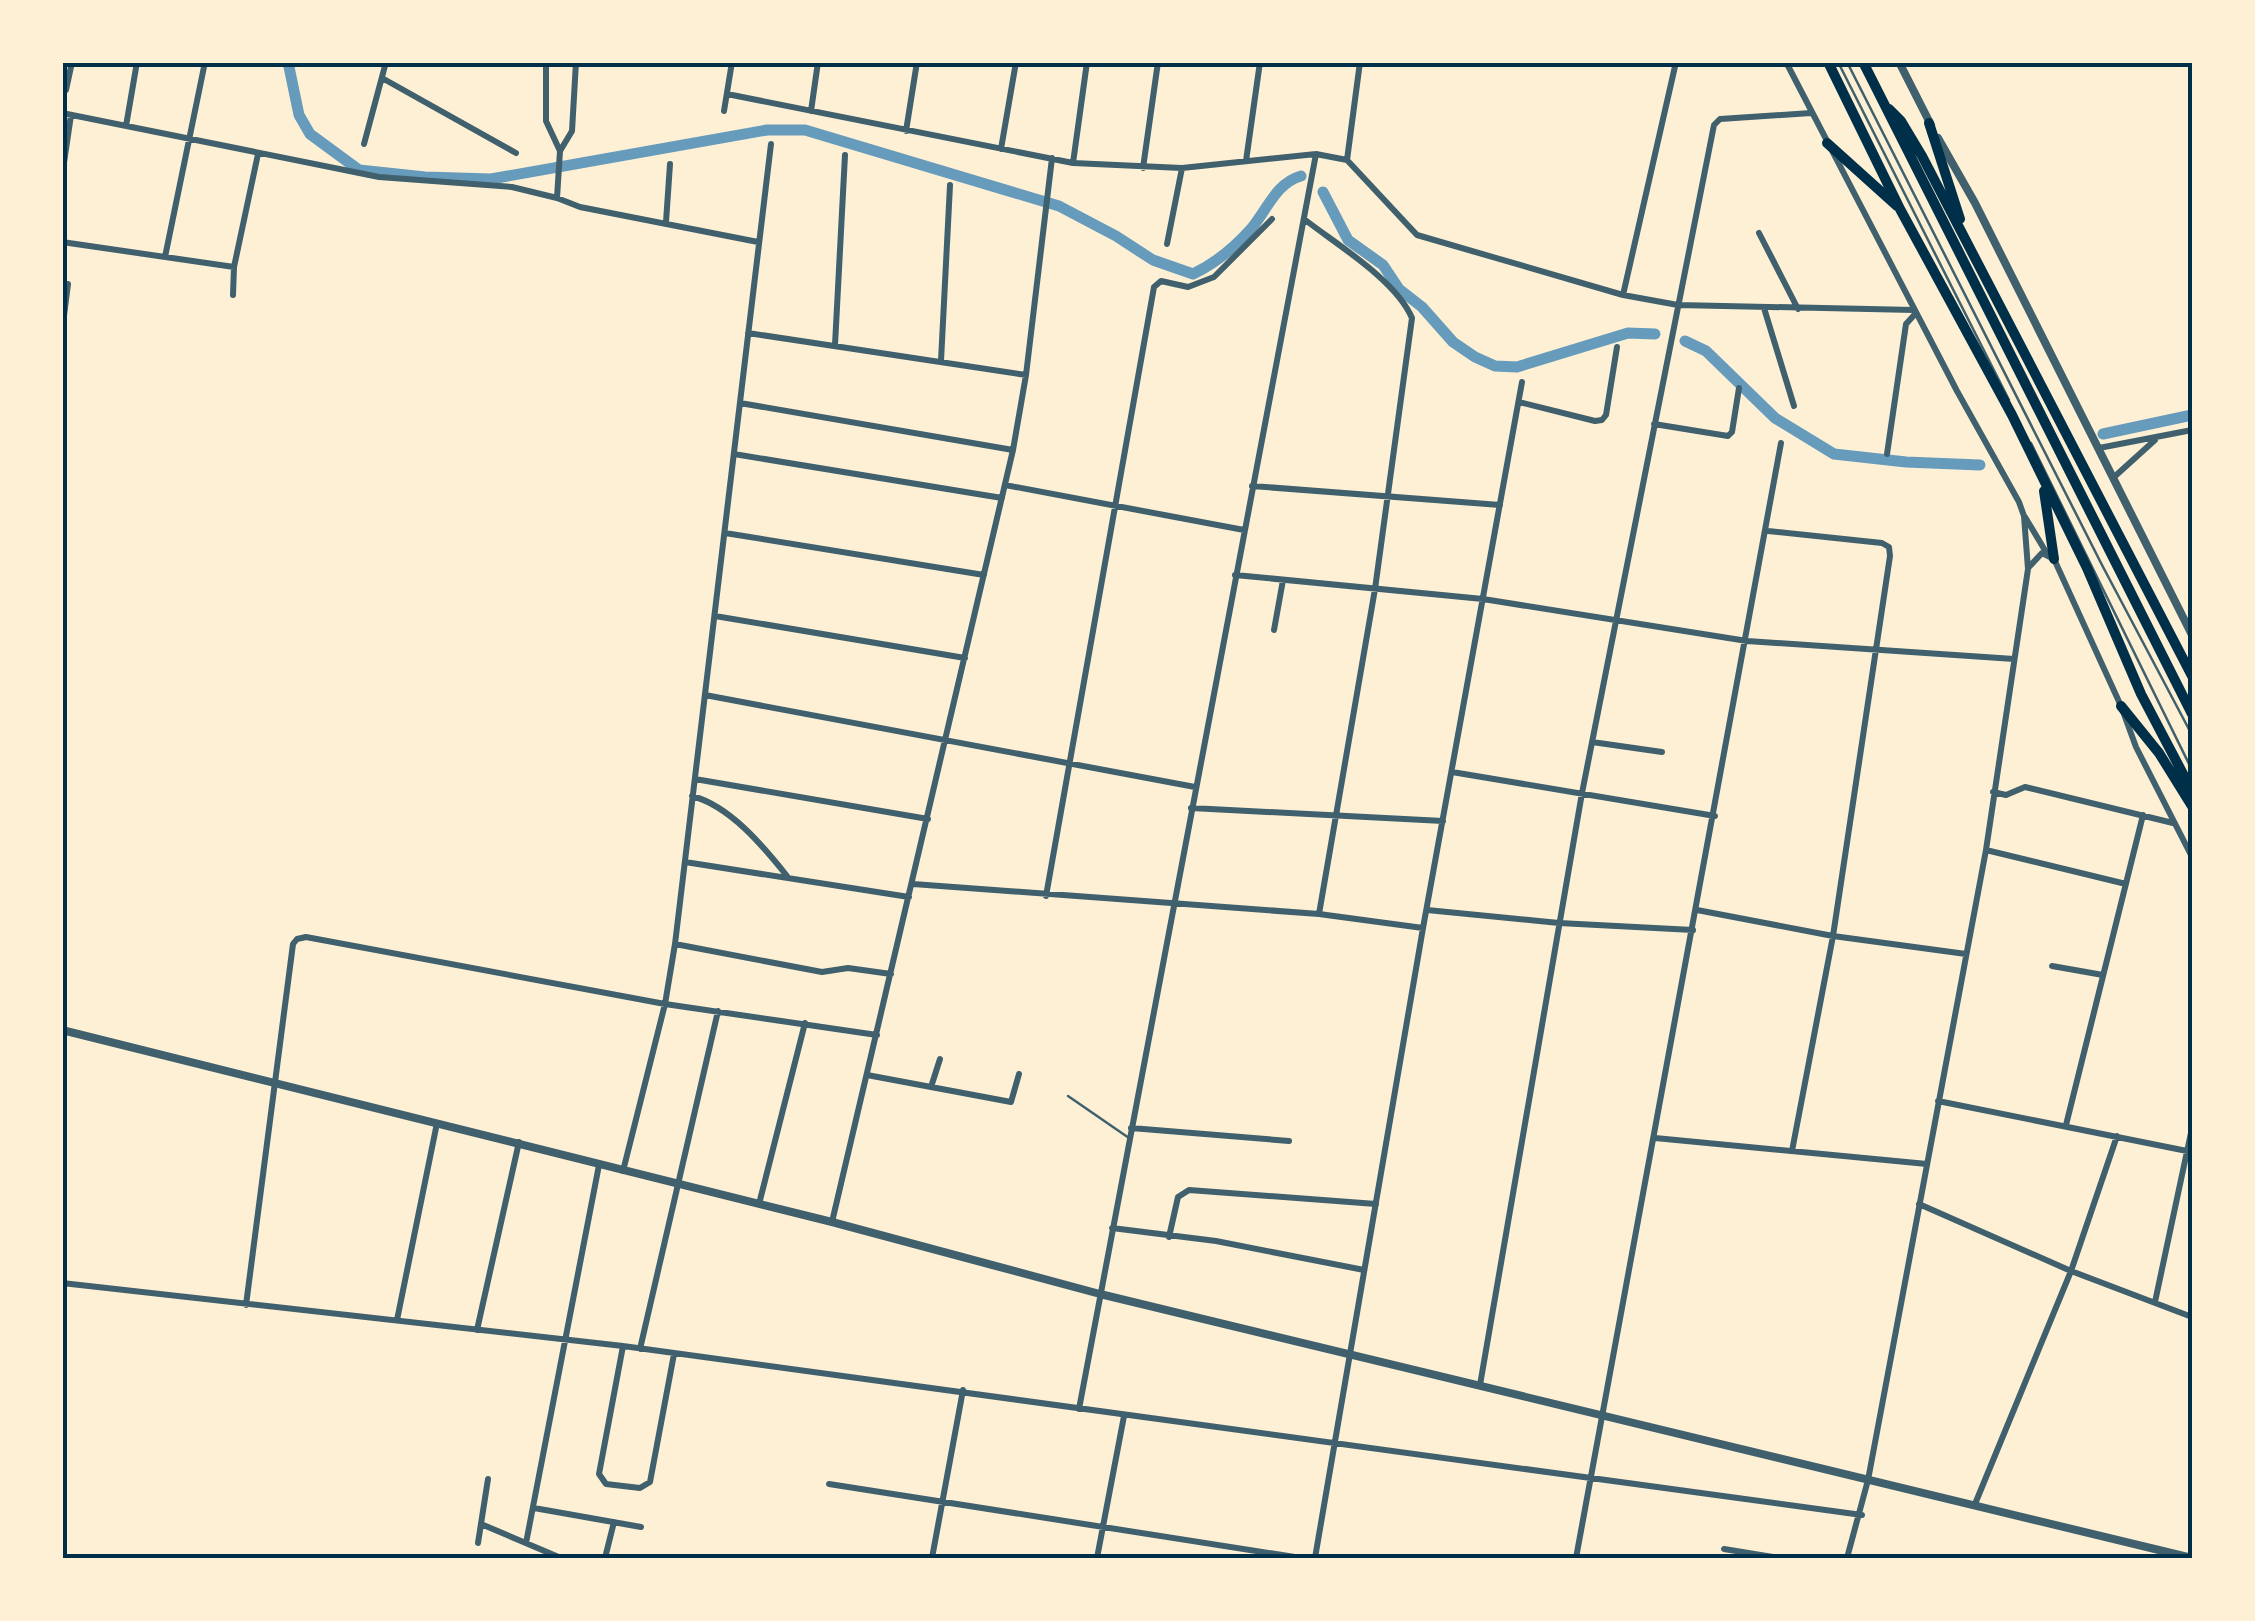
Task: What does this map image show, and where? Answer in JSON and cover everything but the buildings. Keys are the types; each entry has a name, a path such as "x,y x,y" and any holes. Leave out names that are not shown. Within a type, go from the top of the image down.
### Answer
{"highway":[{"path":"1828,62 1900,209 2012,415 2087,568 2141,694 2192,791"},
{"path":"1863,62 2192,714"},
{"path":"1882,101 1901,121 2192,676"},
{"path":"1929,123 1972,253"},
{"path":"1827,143 1900,209"},
{"path":"2043,480 2050,556"},
{"path":"2121,706 2159,754 2192,806"}],"street":[{"path":"62,90 66,90 72,62"},
{"path":"126,126 138,62"},
{"path":"165,257 205,62"},
{"path":"364,144 386,62"},
{"path":"546,62 544,112 560,151 558,198"},
{"path":"560,151 572,131 576,62"},
{"path":"724,111 732,62"},
{"path":"811,111 818,62"},
{"path":"906,131 917,62"},
{"path":"1001,148 1016,62"},
{"path":"1073,163 1088,62"},
{"path":"1143,168 1158,62"},
{"path":"1246,160 1260,62"},
{"path":"1347,160 1360,62"},
{"path":"1623,295 1676,62"},
{"path":"1786,62 2024,516 2085,622 2136,747 2192,857"},
{"path":"1899,62 2192,635"},
{"path":"382,78 516,154"},
{"path":"727,94 1073,163 1182,168 1316,154 1347,160 1417,235 1623,295 1678,304 1915,311"},
{"path":"1480,1385 1582,794 1716,121 1811,113"},
{"path":"62,176 67,114 378,178 512,187 580,207 758,242"},
{"path":"549,131 572,131"},
{"path":"623,1171 665,1004 674,944 771,144"},
{"path":"233,295 234,268 258,154"},
{"path":"1079,1409 1316,154"},
{"path":"835,345 845,156"},
{"path":"832,1222 1013,450 1052,158"},
{"path":"666,222 670,164"},
{"path":"1167,244 1182,168"},
{"path":"940,361 950,185"},
{"path":"1304,218 1377,276 1412,318 1375,589 1320,914"},
{"path":"1046,896 1154,287 1160,281 1196,286 1214,277 1272,219"},
{"path":"1759,233 1799,310"},
{"path":"62,242 234,268"},
{"path":"62,331 68,284"},
{"path":"1764,308 1794,406"},
{"path":"1887,454 1906,324 1915,311"},
{"path":"748,333 1026,375"},
{"path":"1519,402 1602,420 1617,347"},
{"path":"1314,1558 1522,382"},
{"path":"1654,424 1728,436 1732,432 1739,388"},
{"path":"740,403 1013,450"},
{"path":"2099,448 2192,430"},
{"path":"2112,478 2156,439"},
{"path":"1576,1558 1782,443"},
{"path":"734,454 1002,498"},
{"path":"1005,485 1244,530"},
{"path":"1252,486 1500,505"},
{"path":"1847,1558 1862,1514 1986,850 2028,568 2024,516"},
{"path":"725,532 984,575"},
{"path":"1768,532 1882,542 1889,547 1833,936 1792,1151"},
{"path":"2028,568 2035,558 2050,556"},
{"path":"1236,576 1483,599 1747,640 2014,659"},
{"path":"1274,630 1283,580"},
{"path":"715,616 965,658"},
{"path":"705,695 1195,787"},
{"path":"1592,742 1662,752"},
{"path":"1452,772 1715,816"},
{"path":"695,779 928,819"},
{"path":"1993,792 2006,795 2025,787 2143,815 2175,827"},
{"path":"692,796 708,800 762,844 787,876"},
{"path":"1191,808 1443,822"},
{"path":"2066,1125 2143,815"},
{"path":"1986,850 2126,884"},
{"path":"685,862 909,897"},
{"path":"913,884 1320,914 1423,928"},
{"path":"1427,910 1559,923 1693,930"},
{"path":"1697,910 1833,936 1966,954"},
{"path":"246,1305 293,944 301,937 665,1004 877,1035"},
{"path":"674,944 822,972 848,968 891,974"},
{"path":"2052,966 2103,976"},
{"path":"640,1349 718,1012"},
{"path":"759,1204 805,1023"},
{"path":"62,1030 518,1142 1100,1294 2190,1558 2192,1545"},
{"path":"931,1087 940,1058"},
{"path":"867,1075 1010,1102 1019,1074"},
{"path":"1938,1101 2190,1151"},
{"path":"397,1320 437,1122"},
{"path":"1131,1128 1289,1141"},
{"path":"2155,1302 2192,1128"},
{"path":"1976,1504 2071,1271 2117,1136"},
{"path":"1655,1138 1927,1164"},
{"path":"477,1330 518,1142"},
{"path":"526,1543 600,1165"},
{"path":"1168,1236 1178,1197 1189,1190 1376,1204"},
{"path":"1919,1204 2071,1271 2192,1317"},
{"path":"1112,1228 1216,1241 1364,1270"},
{"path":"62,1283 623,1346 1862,1514"},
{"path":"623,1346 599,1474 606,1484 640,1488 650,1482 674,1354"},
{"path":"932,1558 963,1390"},
{"path":"1097,1558 1124,1416"},
{"path":"478,1543 488,1478"},
{"path":"829,1484 1301,1558"},
{"path":"534,1507 641,1527"},
{"path":"605,1558 614,1522"},
{"path":"481,1524 561,1558"},
{"path":"1724,1549 1779,1558"}],"lane":[{"path":"1838,62 2096,569 2136,661 2192,770"},
{"path":"1847,62 2192,735"},
{"path":"2175,827 2192,843"},
{"path":"1068,1096 1129,1138"}],"waterway":[{"path":"288,62 299,115 310,134 359,170 491,179 767,130 805,130 1059,206 1153,260 1193,274 1238,242 1278,191 1301,176"},
{"path":"1323,192 1348,240 1383,265 1399,289 1422,307 1453,342 1495,366 1517,367 1628,333 1655,334"},
{"path":"1685,341 1706,351 1775,418 1834,454 1980,465"},
{"path":"2103,434 2192,415"}]}
